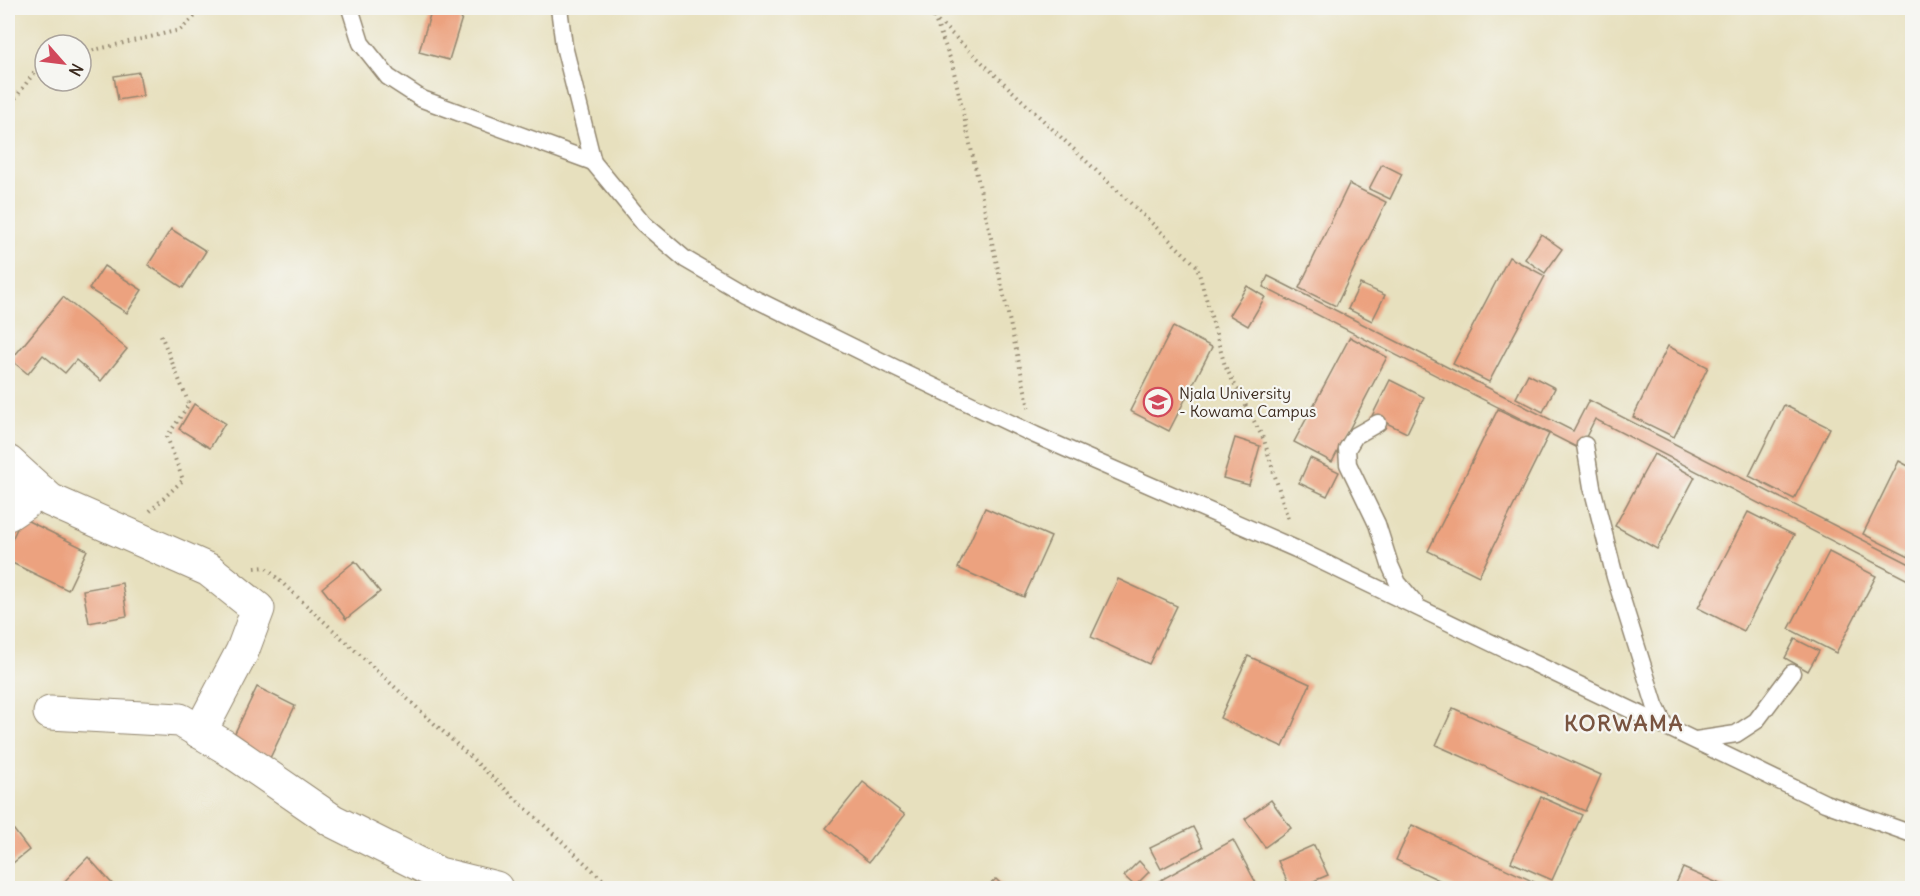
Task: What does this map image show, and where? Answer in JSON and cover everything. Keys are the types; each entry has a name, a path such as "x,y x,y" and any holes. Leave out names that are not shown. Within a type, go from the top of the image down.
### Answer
{"street":[{"path":"8,462 51,500 209,570 258,609 242,652 200,732"},
{"path":"8,514 41,492"},
{"path":"50,713 180,720 224,746 333,821 439,874 496,888"}],"lane":[{"path":"350,8 361,43 388,77 422,99 593,162"},
{"path":"559,8 564,46 593,162 644,224 686,259 745,294 1035,435 1296,549 1825,803 1912,834"},
{"path":"1378,423 1355,436 1347,449 1348,464 1377,524 1398,583 1418,607"},
{"path":"1585,445 1592,487 1615,578 1655,705 1664,724"},
{"path":"1696,740 1736,734 1756,721 1792,673"}],"path":[{"path":"93,50 180,30 204,8"},
{"path":"926,8 1197,266 1225,366 1264,440 1296,549"},
{"path":"934,17 952,63 1035,435"},
{"path":"8,108 33,74"},
{"path":"158,548 149,510 183,480 167,436 189,404 161,335"},
{"path":"209,570 265,567 612,888"}],"building":[{"path":"432,8 465,8 449,60 419,52"},
{"path":"139,72 143,96 118,100 114,76"},
{"path":"1382,164 1402,174 1390,199 1369,189"},
{"path":"1349,184 1386,202 1336,306 1299,288"},
{"path":"171,229 206,251 183,288 148,265"},
{"path":"1541,234 1562,249 1545,273 1525,259"},
{"path":"1509,257 1545,276 1489,382 1453,364"},
{"path":"104,266 142,290 127,313 89,289"},
{"path":"1268,276 1573,431 1589,400 1912,565 1908,580 1595,419 1580,449 1263,287"},
{"path":"1360,284 1385,295 1372,321 1348,309"},
{"path":"1247,286 1265,297 1248,326 1229,315"},
{"path":"63,297 127,349 101,381 76,360 65,373 43,355 28,374 11,360"},
{"path":"1173,327 1212,347 1169,431 1130,411"},
{"path":"1350,337 1387,357 1332,462 1294,442"},
{"path":"1668,346 1708,367 1674,437 1633,417"},
{"path":"1528,374 1555,388 1543,412 1516,398"},
{"path":"1390,380 1424,397 1407,433 1372,416"},
{"path":"194,404 225,423 210,448 179,429"},
{"path":"1784,405 1830,428 1794,499 1749,476"},
{"path":"1498,409 1549,434 1479,576 1428,551"},
{"path":"1235,438 1260,446 1249,485 1223,478"},
{"path":"1654,454 1695,477 1657,549 1615,526"},
{"path":"1310,458 1339,472 1327,496 1299,483"},
{"path":"1899,461 1912,468 1912,551 1909,557 1863,534"},
{"path":"985,508 1051,537 1024,597 958,568"},
{"path":"1748,512 1794,535 1744,631 1698,608"},
{"path":"22,518 87,550 68,590 8,561 8,548"},
{"path":"1829,552 1876,576 1836,653 1789,629"},
{"path":"355,561 380,592 346,619 322,588"},
{"path":"1118,579 1177,606 1149,664 1091,637"},
{"path":"122,583 127,616 89,623 83,590"},
{"path":"1795,639 1819,651 1808,671 1785,658"},
{"path":"1248,656 1310,684 1283,747 1220,718"},
{"path":"257,687 295,706 269,760 231,741"},
{"path":"1453,708 1601,775 1585,811 1436,745"},
{"path":"863,782 905,815 869,862 826,828"},
{"path":"1541,797 1582,815 1552,880 1511,862"},
{"path":"1271,800 1291,828 1265,847 1245,819"},
{"path":"8,822 29,850 8,867"},
{"path":"1412,825 1547,888 1456,888 1396,860"},
{"path":"1193,827 1203,847 1161,869 1150,848"},
{"path":"1233,840 1257,885 1250,888 1151,888 1150,886"},
{"path":"1314,845 1328,875 1297,888 1290,888 1278,861"},
{"path":"88,857 116,888 58,888"},
{"path":"1139,861 1149,872 1135,886 1124,876"},
{"path":"1683,868 1729,888 1674,888"},
{"path":"996,879 1005,888 986,888"}],"place":[{"name":"Njala University - Kowama Campus","path":"1158,402"}],"district":[{"name":"KORWAMA","path":"1624,723"}]}
